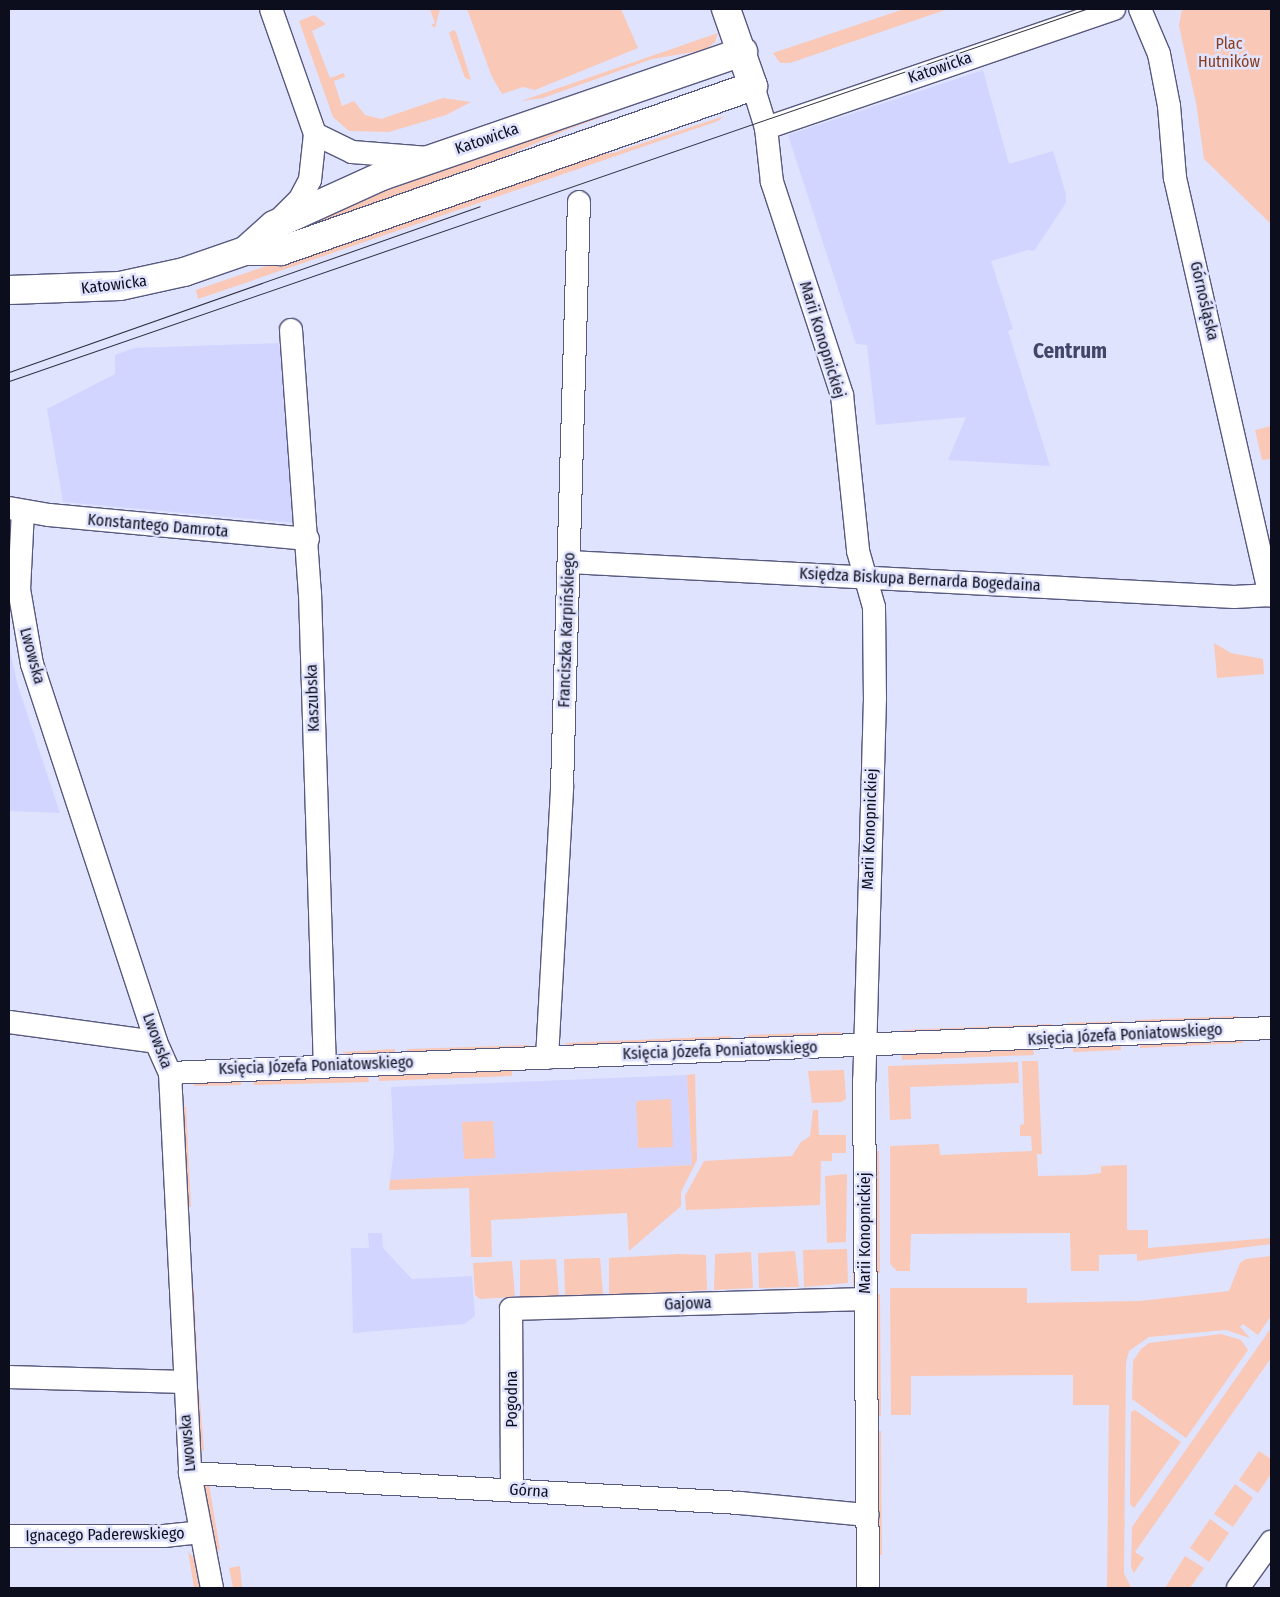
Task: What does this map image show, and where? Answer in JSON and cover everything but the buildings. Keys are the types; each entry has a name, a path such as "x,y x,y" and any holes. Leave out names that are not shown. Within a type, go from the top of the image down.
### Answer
{"street":[{"path":"271,9 315,134 310,180 292,210 274,225"},
{"path":"726,9 752,86"},
{"name":"Katowicka","path":"766,128 1114,9"},
{"name":"Górnośląska","path":"1140,9 1158,54 1168,106 1176,178 1270,595"},
{"name":"Katowicka","path":"244,252 274,225 350,189 433,158 742,52"},
{"name":"Katowicka","path":"9,290 96,288 136,283 184,272 244,252 281,250 752,86"},
{"name":"Marii Konopnickiej","path":"752,86 766,128 772,182 842,394 863,576 874,607 875,698 865,1044 868,1588"},
{"path":"315,134 352,152 433,158"},
{"name":"Franciszka Karpińskiego","path":"547,1058 562,787 579,202"},
{"name":"Kaszubska","path":"291,330 308,539 325,1066"},
{"name":"Konstantego Damrota","path":"16,509 308,539"},
{"name":"Lwowska","path":"16,509 19,589 32,664 156,1042 170,1073 183,1382 190,1472 212,1588"},
{"name":"Księdza Biskupa Bernarda Bogedaina","path":"570,562 1234,597 1270,595"},
{"path":"9,1022 156,1042"},
{"name":"Księcia Józefa Poniatowskiego","path":"170,1073 1271,1028"},
{"name":"Gajowa","path":"511,1309 865,1299"},
{"name":"Pogodna","path":"511,1309 512,1490"},
{"path":"9,1377 12,1380 183,1382"},
{"name":"Górna","path":"190,1472 740,1502 867,1515"},
{"name":"Ignacego Paderewskiego","path":"9,1536 164,1536 201,1532"},
{"path":"1238,1588 1271,1542"}],"shaded area":[{"path":"983,70 1009,164 1053,151 1066,194 1066,203 1034,251 1028,250 991,261 1013,329 1008,331 1050,466 948,460 966,417 876,425 867,345 856,344 788,135"},
{"path":"280,343 295,523 63,502 47,409 115,374 115,355 134,348"},
{"path":"9,647 18,686 60,813 9,811"},
{"path":"687,1075 692,1165 390,1180 394,1151 391,1087"},
{"path":"368,1233 382,1233 383,1248 412,1279 472,1276 475,1316 464,1324 353,1333 351,1248 369,1248"}],"green space":[{"path":"430,9 440,9 435,28 431,25 435,23"},
{"path":"467,9 621,9 638,48 535,90 523,87 502,94 492,77"},
{"path":"904,9 948,9 790,63 780,63 773,53"},
{"name":"Plac Hutników","path":"1182,9 1271,9 1271,224 1204,159 1196,103 1179,26"},
{"path":"314,15 326,24 312,31 330,78 344,73 345,77 334,81 342,106 354,101 365,115 381,119 443,98 471,102 446,115 389,132 349,131 333,117 299,21"},
{"path":"453,30 456,32 471,80 465,78 449,33"},
{"path":"718,33 715,42 705,50 652,59 543,98 521,101"},
{"path":"711,77 569,129 460,176 277,240 275,237 372,192"},
{"path":"724,116 718,121 198,299 196,290 595,154 613,153"},
{"path":"1271,426 1271,459 1262,460 1255,430"},
{"path":"1214,643 1231,653 1263,659 1264,674 1217,678"},
{"path":"1238,1016 1238,1019 1136,1023 1135,1020"},
{"path":"1123,1021 1123,1023 1068,1026 1067,1023"},
{"path":"1052,1024 1052,1027 903,1033 903,1030"},
{"path":"841,1032 841,1036 748,1039 748,1035"},
{"path":"731,1036 732,1040 572,1046 564,1043"},
{"path":"1243,1038 1243,1043 1140,1048 1140,1043"},
{"path":"530,1045 522,1049 407,1053 407,1049"},
{"path":"1121,1045 1121,1050 1073,1052 1073,1047"},
{"path":"1033,1048 1034,1055 902,1060 902,1054"},
{"path":"395,1049 395,1053 350,1055 342,1052"},
{"path":"1022,1061 1038,1061 1042,1154 1037,1154 1038,1176 1085,1175 1101,1173 1101,1166 1127,1165 1127,1230 1148,1230 1148,1248 1271,1238 1271,1244 1137,1261 1137,1254 1099,1255 1099,1271 1071,1271 1070,1233 911,1234 910,1271 897,1271 890,1264 890,1146 939,1144 940,1155 1032,1151 1031,1136 1020,1136 1020,1125 1024,1124"},
{"path":"1018,1062 1019,1083 910,1087 911,1119 890,1120 888,1066"},
{"path":"512,1069 512,1076 379,1081 379,1074"},
{"path":"844,1070 846,1099 841,1102 812,1103 808,1071"},
{"path":"695,1074 697,1160 681,1192 681,1206 629,1251 627,1213 491,1220 492,1257 471,1257 469,1188 389,1190 390,1180 692,1165 687,1075"},
{"path":"368,1075 369,1082 254,1085 253,1078"},
{"path":"241,1079 241,1085 194,1086 193,1081"},
{"path":"671,1099 673,1147 638,1148 636,1101"},
{"path":"182,1106 186,1107 191,1207 187,1207"},
{"path":"813,1110 818,1110 819,1135 846,1135 846,1153 832,1153 832,1161 821,1161 820,1205 686,1210 685,1196 704,1161 792,1156 801,1142 810,1136"},
{"path":"493,1121 495,1158 464,1159 462,1122"},
{"path":"876,1151 879,1151 880,1273 877,1273"},
{"path":"853,1172 856,1172 856,1286 853,1286"},
{"path":"847,1174 846,1242 827,1243 825,1176"},
{"path":"847,1249 848,1283 804,1287 803,1250"},
{"path":"795,1251 799,1287 759,1288 758,1253"},
{"path":"751,1252 753,1288 714,1290 715,1254"},
{"path":"679,1254 706,1255 707,1290 609,1295 609,1258"},
{"path":"1271,1256 1271,1316 1258,1335 1243,1324 1240,1327 1250,1338 1226,1330 1149,1337 1129,1351 1126,1363 1124,1573 1131,1588 1107,1588 1109,1405 1073,1405 1073,1375 911,1376 911,1415 891,1415 890,1288 1027,1288 1027,1303 1140,1301 1229,1291 1240,1263 1246,1259"},
{"path":"600,1258 603,1294 565,1296 564,1259"},
{"path":"556,1259 559,1296 520,1297 520,1260"},
{"path":"512,1261 515,1297 480,1299 475,1295 473,1263"},
{"path":"191,1288 194,1288 198,1375 195,1375"},
{"path":"877,1294 880,1294 881,1416 878,1416"},
{"path":"1271,1328 1271,1358 1135,1552 1144,1558 1134,1573 1131,1567 1132,1527"},
{"path":"1221,1334 1241,1340 1248,1350 1186,1438 1132,1399 1133,1361 1141,1349 1149,1343"},
{"path":"195,1388 199,1388 204,1450 200,1451"},
{"path":"1135,1410 1181,1442 1134,1508 1130,1504 1131,1412"},
{"path":"878,1431 881,1431 882,1555 879,1555"},
{"path":"1259,1451 1271,1459 1271,1474 1258,1493 1239,1480"},
{"path":"209,1484 220,1550 215,1551 204,1485"},
{"path":"1235,1484 1253,1498 1233,1527 1214,1514"},
{"path":"1210,1519 1229,1533 1209,1562 1190,1548"},
{"path":"188,1551 197,1563 202,1588 194,1588"},
{"path":"1185,1556 1204,1568 1190,1588 1165,1588"},
{"path":"240,1566 242,1588 233,1588 229,1568"}],"tram line":[{"path":"9,381 1086,9"},
{"path":"9,372 480,206"}],"district":[{"name":"Centrum","path":"1070,351"}]}
